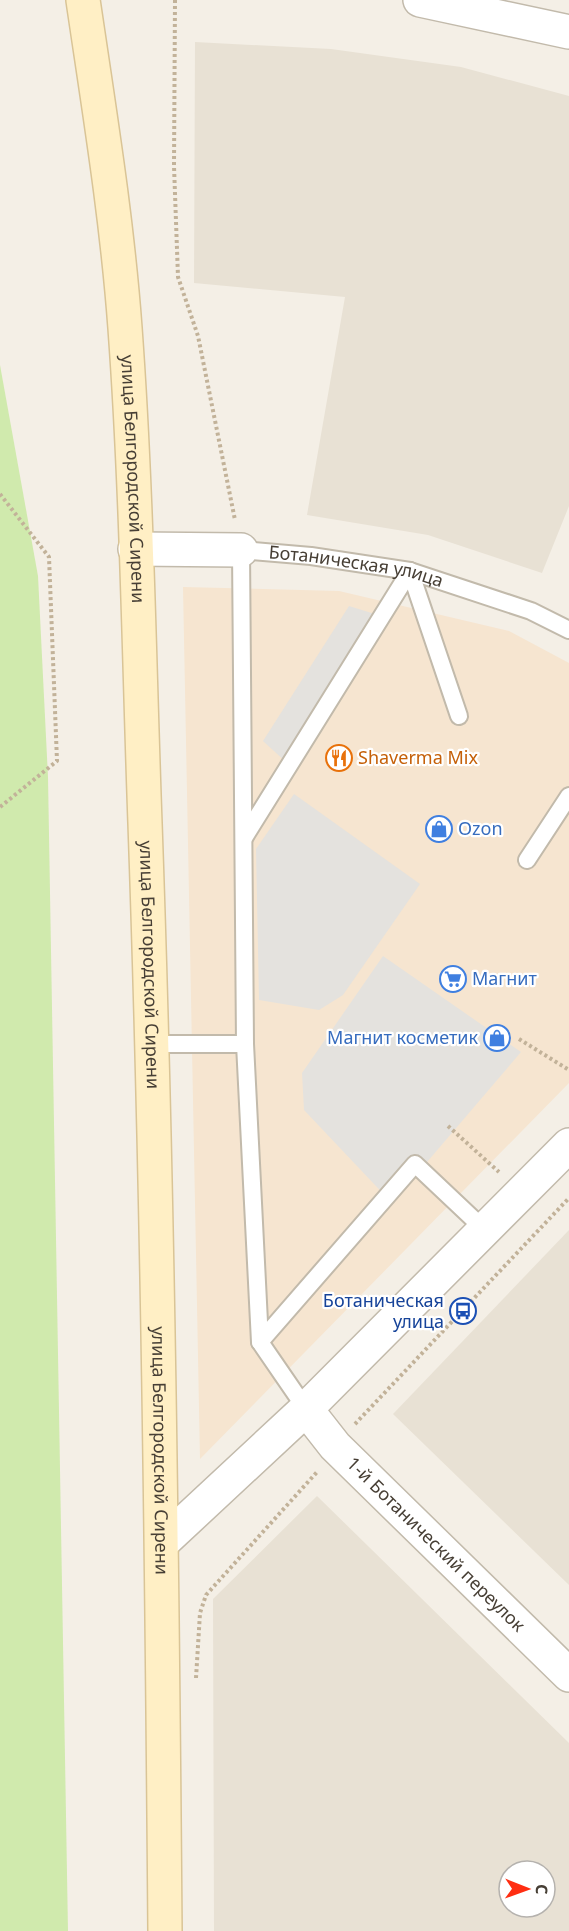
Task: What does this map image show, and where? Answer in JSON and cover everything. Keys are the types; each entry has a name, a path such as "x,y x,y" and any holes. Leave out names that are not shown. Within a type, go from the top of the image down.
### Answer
{"main road":[{"name":"улица Белгородской Сирени","path":"83,0 125,325 135,549 153,1044 162,1543 165,1931"}],"street":[{"path":"420,0 569,32"},
{"name":"Ботаническая улица","path":"135,549 241,550"},
{"path":"162,1543 306,1409 486,1231 569,1145"},
{"name":"1-й Ботанический переулок","path":"306,1409 334,1446 569,1675"}],"lane":[{"name":"Ботаническая улица","path":"241,550 311,556 410,572 531,611 569,630"},
{"path":"241,550 245,1044 260,1342 306,1409"},
{"path":"244,838 410,572"},
{"path":"410,572 459,716"},
{"path":"527,860 569,796"},
{"path":"153,1044 245,1044"},
{"path":"260,1342 415,1164 486,1231"}],"path":[{"path":"175,0 174,166 178,277 198,336 241,550"},
{"path":"0,494 49,556 57,761 0,807"},
{"path":"519,1038 569,1070"},
{"path":"448,1126 504,1176 525,1191"},
{"path":"196,1682 200,1613 206,1595 315,1475 334,1446 569,1198"}],"shaded area":[{"path":"195,42 331,49 461,67 569,96 569,506 542,573 428,535 307,515 345,297 194,283"},
{"path":"183,587 339,591 509,631 569,663 569,1083 200,1459"},
{"path":"349,606 378,615 286,762 263,741"},
{"path":"294,794 420,884 343,995 319,1010 259,1000 256,849"},
{"path":"383,956 521,1052 392,1203 304,1110 302,1073"},
{"path":"569,1230 569,1585 393,1414"},
{"path":"317,1496 569,1743 569,1931 214,1931 213,1599"}],"green space":[{"path":"0,365 38,576 48,777 68,1931 0,1931"}],"place":[{"name":"Shaverma Mix","path":"339,758"},
{"name":"Ozon","path":"439,829"},
{"name":"Магнит","path":"453,979"},
{"name":"Магнит косметик","path":"497,1038"},
{"name":"Ботаническая улица","path":"463,1311"}]}
